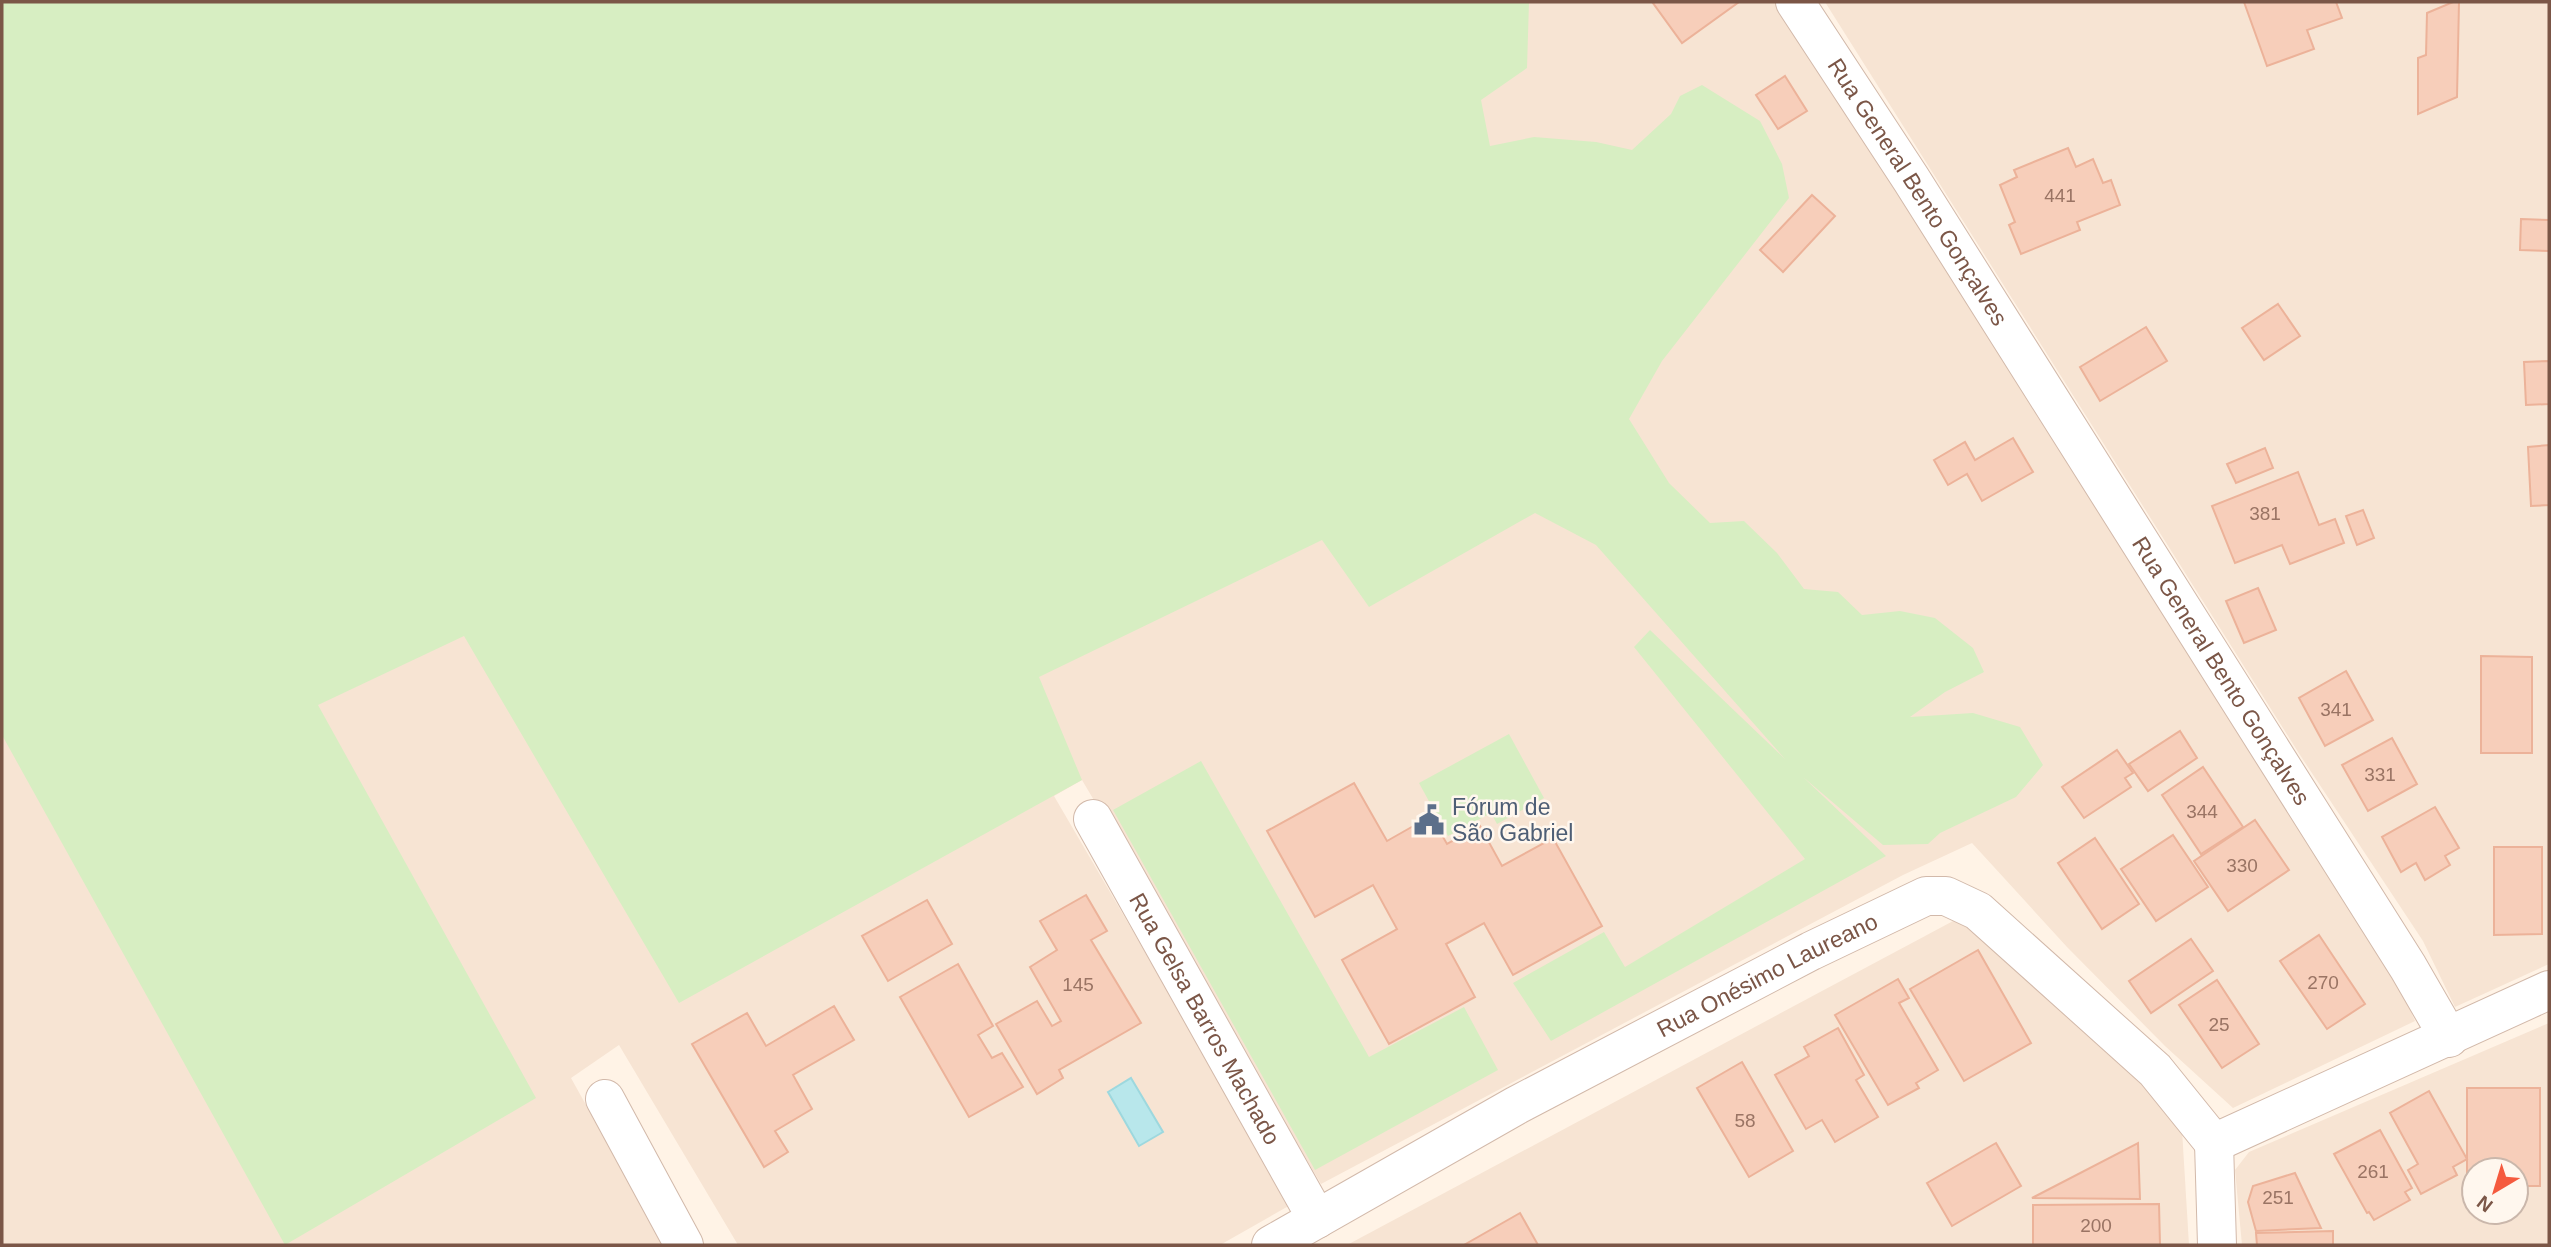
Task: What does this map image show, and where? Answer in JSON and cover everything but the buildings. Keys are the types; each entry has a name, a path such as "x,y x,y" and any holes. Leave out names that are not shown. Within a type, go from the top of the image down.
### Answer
{"street":[{"name":"Rua General Bento Gonçalves","path":"1795,2 1933,214 2408,967 2449,1038"},
{"name":"Rua Gelsa Barros Machado","path":"1093,819 1317,1219"},
{"name":"Rua Onésimo Laureano","path":"1271,1245 1517,1105 1811,951 1926,896 1946,896 1978,911 2155,1070 2214,1143"},
{"path":"2217,1245 2214,1143 2449,1038 2549,990"},
{"path":"605,1099 684,1245"}],"shaded area":[{"path":"2,2 1779,2 2382,947 2415,1021 2233,1108 2165,1046 2067,947 1972,843 1903,875 1321,1184 1082,780 1054,796 1292,1204 1220,1245 738,1245 619,1045 571,1078 664,1245 2,1245"},
{"path":"1825,2 2549,2 2549,964 2455,1007 2423,941 2300,755"},
{"path":"1955,920 1983,932 2159,1100 2182,1130 2189,1245 1347,1245"},
{"path":"2549,1023 2549,1245 2242,1245 2235,1170 2249,1152"}],"green space":[{"path":"2,2 1529,2 1527,68 1481,100 1490,146 1534,137 1596,142 1632,150 1671,114 1680,96 1702,85 1760,121 1782,164 1789,198 1662,361 1629,419 1669,483 1710,523 1744,521 1777,553 1804,589 1838,592 1862,615 1900,611 1935,618 1973,648 1984,672 1945,692 1910,717 1973,713 2020,727 2043,765 2016,797 1940,833 1928,844 1883,845 1803,777 1886,856 1551,1041 1513,983 1604,932 1625,967 1805,859 1634,647 1650,630 1785,759 1596,545 1535,513 1369,607 1322,540 1039,677 1082,780 679,1003 464,636 318,705 536,1098 285,1245 2,735"},
{"path":"1509,734 1544,798 1497,824 1491,813 1448,836 1419,783"},
{"path":"1201,761 1369,1057 1464,1007 1498,1070 1315,1170 1113,810"}],"water":[{"path":"1131,1078 1163,1132 1139,1146 1108,1092"}],"place":[{"name":"Fórum de São Gabriel","path":"1429,820"}]}
